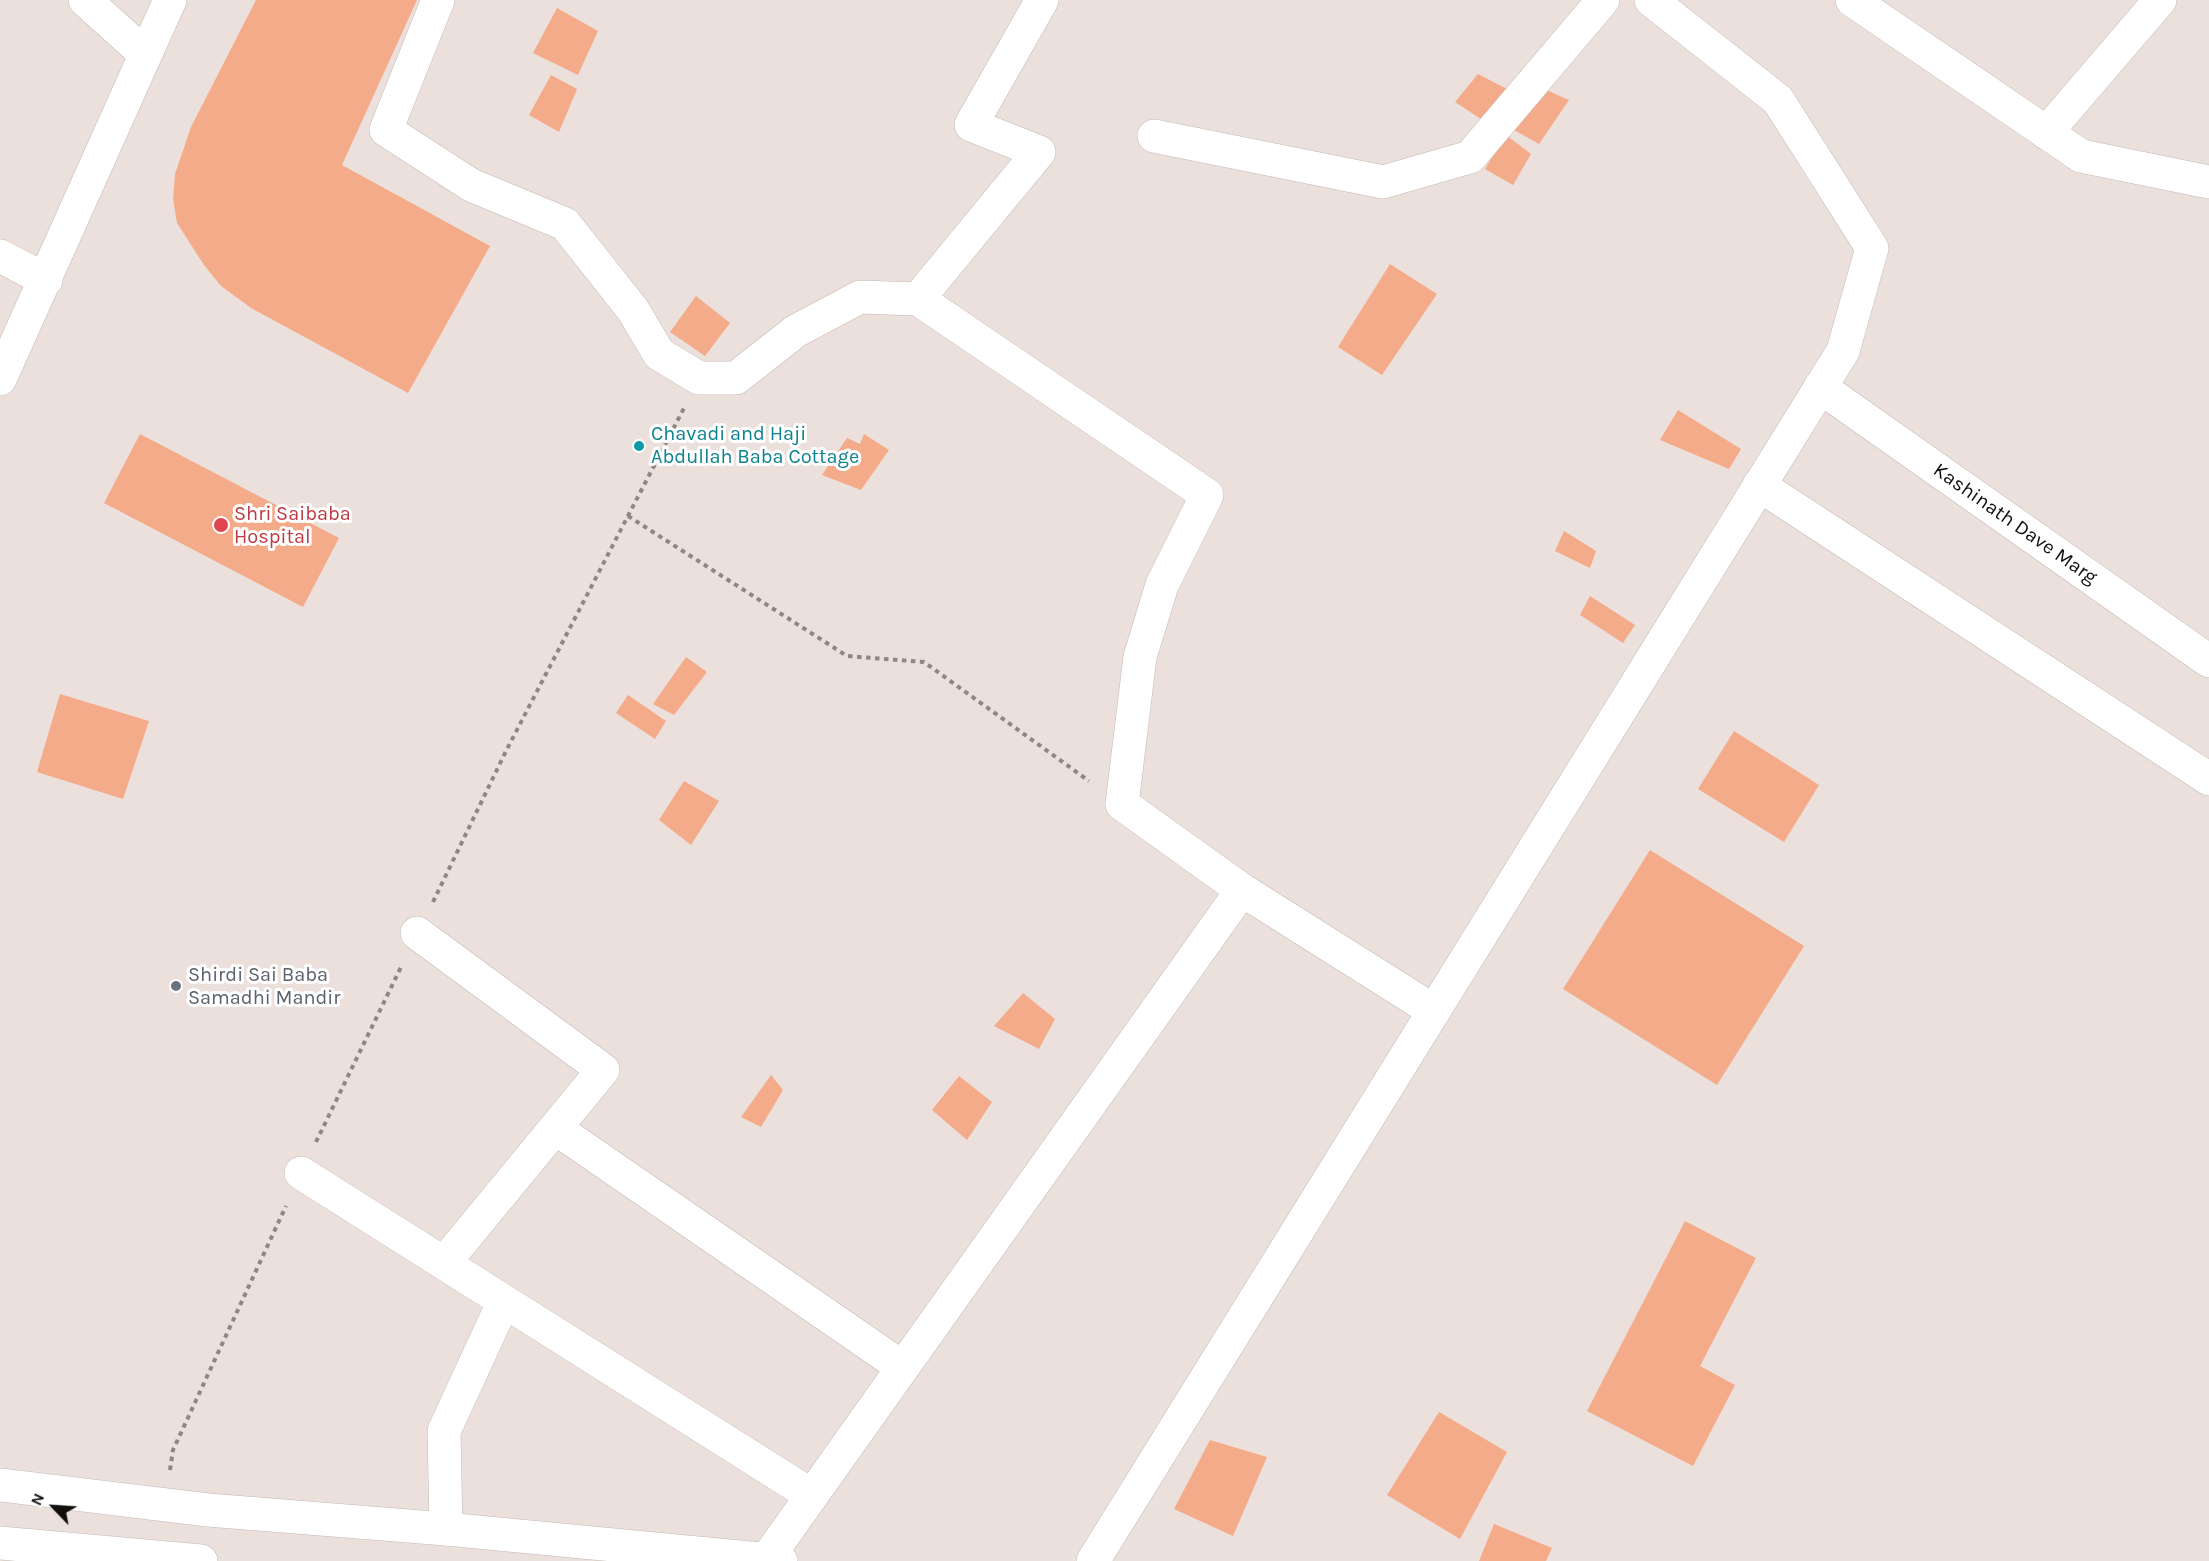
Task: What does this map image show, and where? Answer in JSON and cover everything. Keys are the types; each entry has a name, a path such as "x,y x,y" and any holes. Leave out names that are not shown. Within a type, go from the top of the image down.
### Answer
{"main road":[{"path":"85,0 145,54"},
{"path":"0,379 170,0"},
{"path":"438,0 386,130 471,185 565,224 633,310 659,354 699,378 736,378 796,331 860,297 918,299 1207,495 1162,585 1140,657 1122,804 1242,890 1434,1011"},
{"path":"918,299 1039,152 971,126 1042,0"},
{"path":"1154,136 1383,182 1470,157 1603,0"},
{"path":"1093,1561 1843,351 1872,248 1778,100 1651,0"},
{"path":"1852,0 2081,156 2209,182"},
{"path":"2046,133 2160,0"},
{"path":"0,256 46,280"},
{"name":"Kashinath Dave Marg","path":"1820,387 2209,661"},
{"path":"1759,485 2209,779"},
{"path":"0,1485 208,1510 446,1529 625,1554 773,1560 811,1495 1242,890"},
{"path":"417,933 603,1070 444,1263"},
{"path":"555,1128 902,1367"},
{"path":"301,1173 811,1495"},
{"path":"446,1529 444,1431 504,1301"},
{"path":"0,1544 201,1561"}],"path":[{"path":"628,516 847,656 924,662 1122,804"}],"building":[{"path":"256,0 417,0 342,165 490,246 408,393 251,308 221,286 204,265 177,223 173,199 175,174 191,127"},
{"path":"557,8 598,31 578,75 533,53"},
{"path":"1478,74 1507,89 1490,125 1455,102"},
{"path":"551,75 577,89 559,132 529,115"},
{"path":"1544,89 1569,100 1539,144 1514,130"},
{"path":"1506,135 1531,154 1513,185 1485,169"},
{"path":"1390,264 1437,294 1382,375 1338,347"},
{"path":"696,296 730,323 705,356 670,332"},
{"path":"1678,410 1741,449 1729,469 1660,440"},
{"path":"140,434 339,538 303,607 104,503"},
{"path":"864,434 889,450 861,490 822,475 847,438 860,444"},
{"path":"1564,531 1596,551 1590,568 1555,551"},
{"path":"1590,596 1635,625 1623,643 1580,615"},
{"path":"686,657 707,672 674,715 653,704"},
{"path":"60,694 149,721 123,799 37,772"},
{"path":"628,695 666,721 655,739 616,713"},
{"path":"1734,731 1819,785 1784,842 1698,789"},
{"path":"684,781 719,801 691,845 659,820"},
{"path":"1650,850 1804,946 1717,1085 1563,989"},
{"path":"1023,993 1055,1019 1039,1049 994,1026"},
{"path":"771,1075 783,1090 761,1127 741,1117"},
{"path":"959,1076 992,1102 967,1140 932,1110"},
{"path":"1685,1221 1756,1258 1700,1366 1735,1385 1693,1466 1587,1411"},
{"path":"1439,1412 1507,1452 1460,1539 1387,1495"},
{"path":"1210,1440 1267,1457 1233,1536 1174,1509"},
{"path":"1494,1524 1552,1548 1546,1561 1479,1561"}],"place":[{"name":"Chavadi and Haji Abdullah Baba Cottage","path":"639,446"},
{"name":"Shri Saibaba Hospital","path":"221,525"},
{"name":"Shirdi Sai Baba Samadhi Mandir","path":"176,986"}]}
